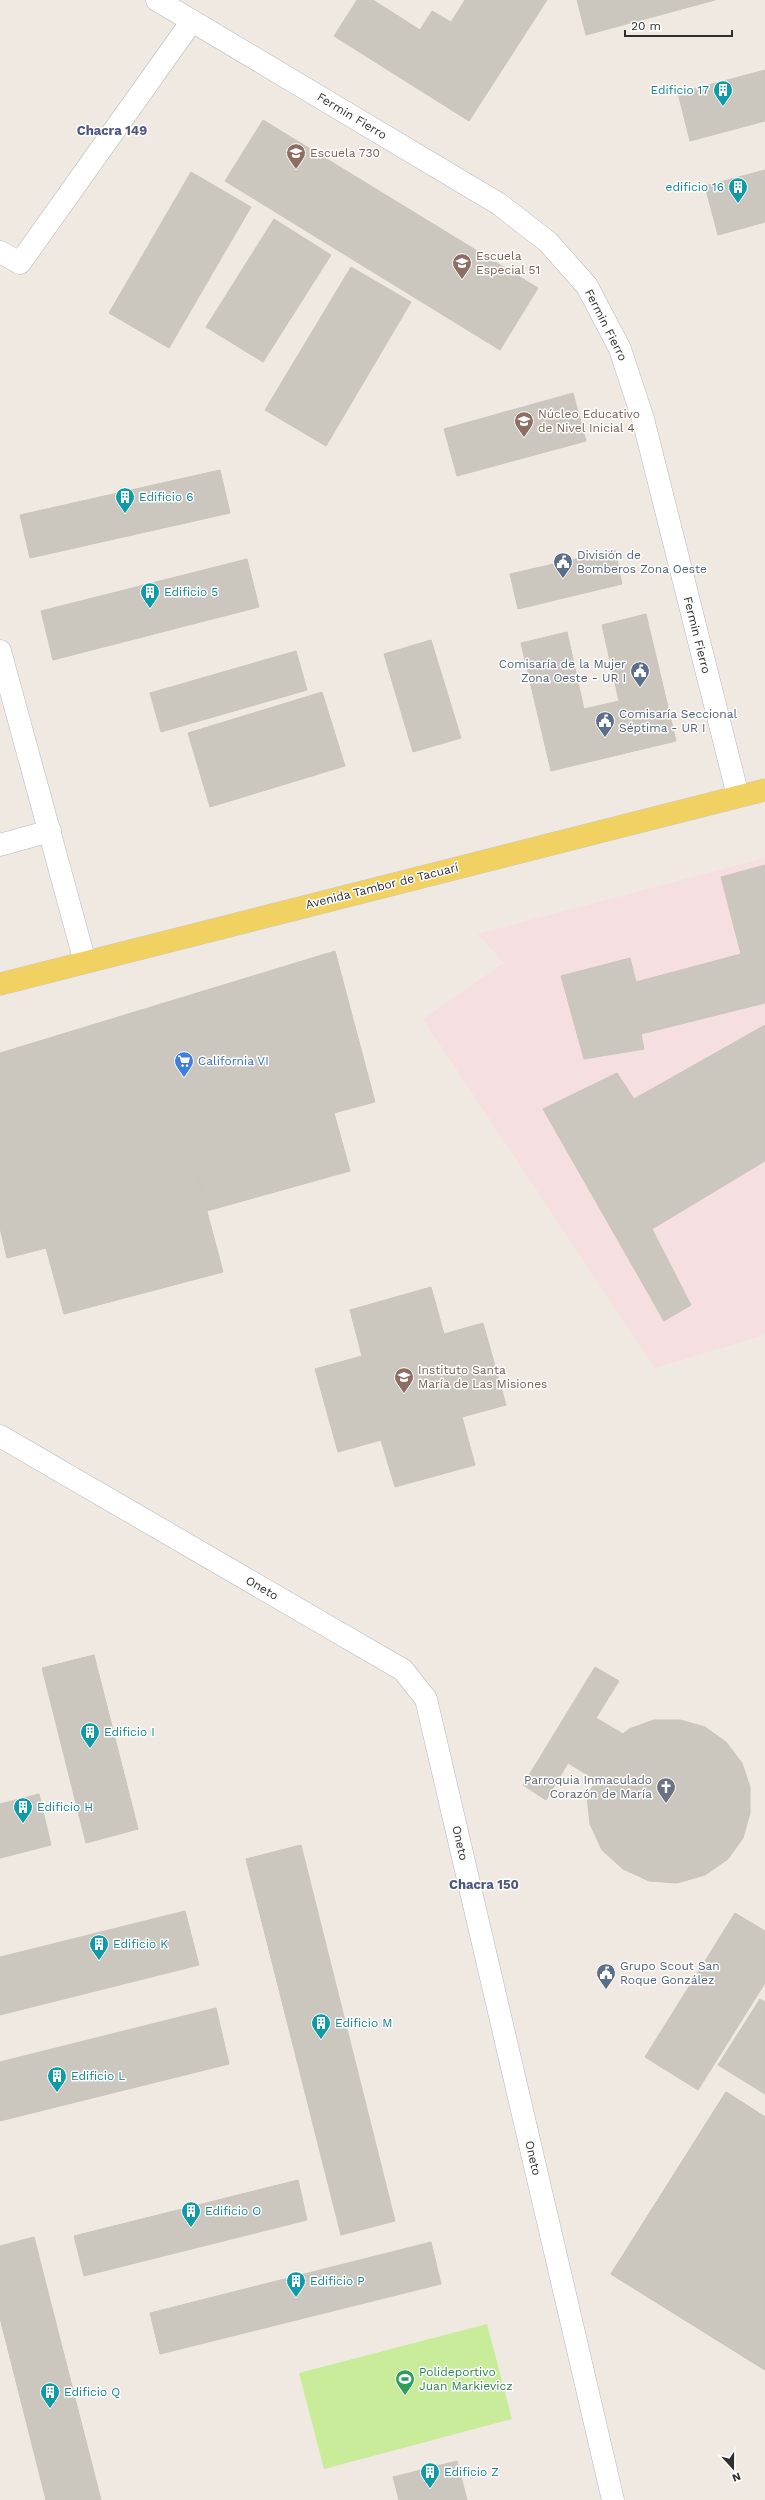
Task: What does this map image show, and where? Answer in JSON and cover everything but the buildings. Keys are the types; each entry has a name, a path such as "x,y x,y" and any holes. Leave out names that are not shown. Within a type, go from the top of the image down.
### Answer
{"main road":[{"name":"Avenida Tambor de Tacuarí","path":"0,984 765,790"}],"street":[{"name":"Fermin Fierro","path":"157,0 499,204 548,242 587,286 620,349 643,419 738,796"},
{"path":"0,252 20,263 192,21"},
{"path":"0,651 85,962"},
{"path":"0,845 50,831"},
{"name":"Oneto","path":"0,1436 404,1670 426,1699 613,2500"}],"shaded area":[{"path":"765,858 765,1335 655,1368 423,1019 504,963 478,934"}],"green space":[{"name":"Polideportivo Juan Markievicz","path":"487,2324 512,2419 324,2469 299,2373"}],"place":[{"name":"Edificio 17","path":"723,107"},
{"name":"Escuela 730","path":"296,170"},
{"name":"edificio 16","path":"738,204"},
{"name":"Escuela Especial 51","path":"462,280"},
{"name":"Núcleo Educativo de Nivel Inicial 4","path":"524,438"},
{"name":"Edificio 6","path":"125,514"},
{"name":"División de Bomberos Zona Oeste","path":"563,579"},
{"name":"Edificio 5","path":"150,609"},
{"name":"Comisaría de la Mujer Zona Oeste - UR I","path":"640,688"},
{"name":"Comisaría Seccional Séptima - UR I","path":"605,738"},
{"name":"California VI","path":"184,1078"},
{"name":"Instituto Santa María de Las Misiones","path":"404,1394"},
{"name":"Edificio I","path":"90,1749"},
{"name":"Parroquia Inmaculado Corazón de María","path":"666,1804"},
{"name":"Edificio H","path":"23,1824"},
{"name":"Edificio K","path":"99,1961"},
{"name":"Grupo Scout San Roque González","path":"606,1990"},
{"name":"Edificio M","path":"321,2040"},
{"name":"Edificio L","path":"57,2093"},
{"name":"Edificio O","path":"191,2228"},
{"name":"Edificio P","path":"296,2298"},
{"name":"Polideportivo Juan Markievicz","path":"405,2396"},
{"name":"Edificio Q","path":"50,2409"},
{"name":"Edificio Z","path":"430,2489"}],"district":[{"name":"Chacra 149","path":"112,130"},
{"name":"Chacra 150","path":"484,1884"}]}
